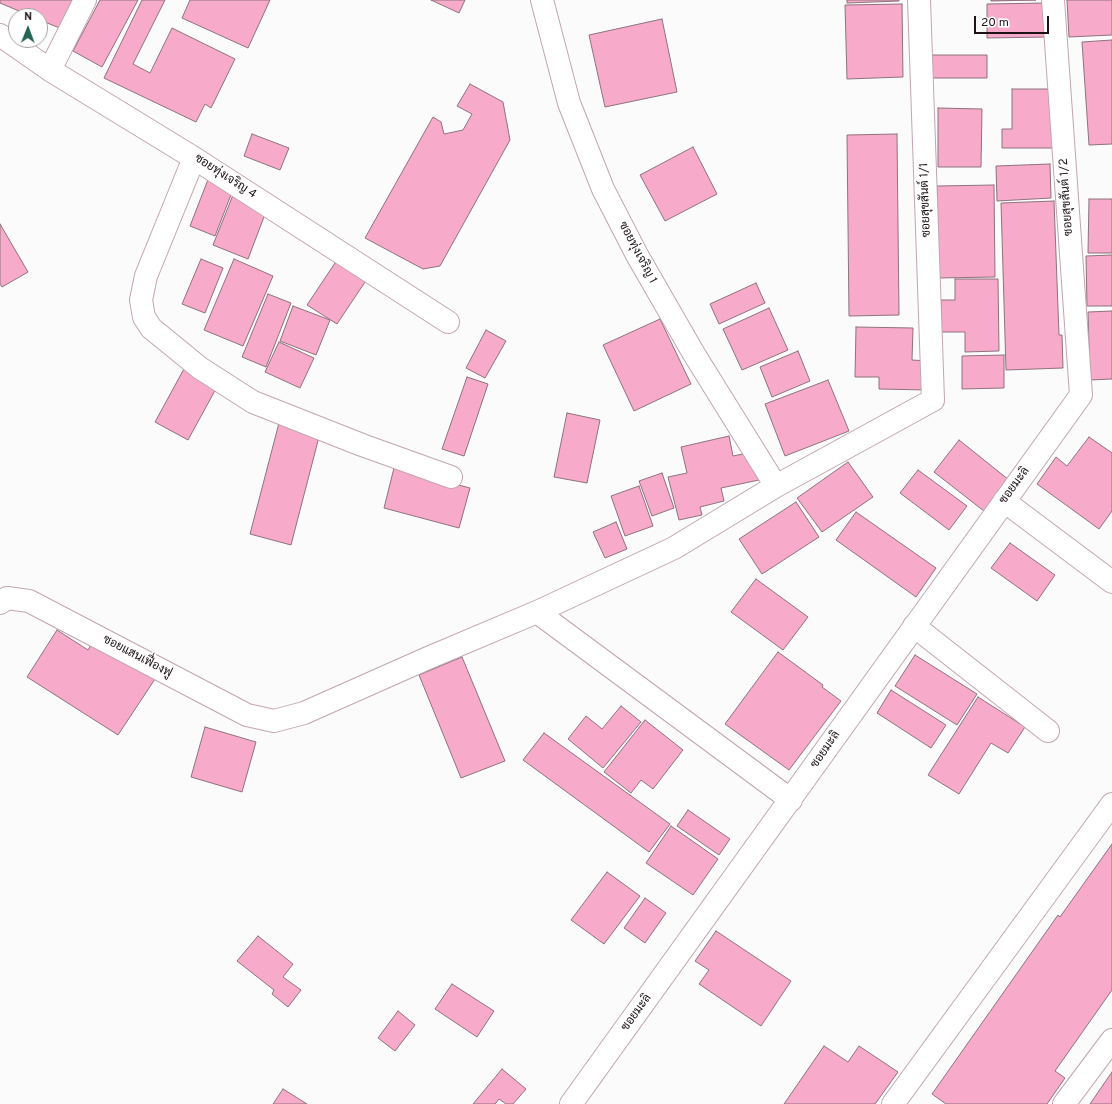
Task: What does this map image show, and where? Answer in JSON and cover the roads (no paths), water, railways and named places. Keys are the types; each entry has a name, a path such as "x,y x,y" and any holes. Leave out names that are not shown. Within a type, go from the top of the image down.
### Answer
{"street":[{"path":"50,70 85,0"},
{"name":"ซอยทุ่งเจริญ 1","path":"542,0 569,103 603,189 637,255 690,348 776,486"},
{"name":"ซอยสุขสันต์ 1/1","path":"776,486 933,400 919,0"},
{"name":"ซอยสุขสันต์ 1/2","path":"1053,0 1081,395"},
{"name":"ซอยทุ่งเจริญ 4","path":"0,35 50,70 194,158 448,322"},
{"path":"194,158 146,276 141,300 144,317 151,328 200,368 253,402 362,445 451,477"},
{"name":"ซอยมะลิ","path":"571,1104 1081,395"},
{"path":"776,486 674,548 537,612 790,800"},
{"path":"1004,501 1112,582"},
{"name":"ซอยแสนเฟื่องฟู","path":"0,603 6,598 29,601 247,715 274,721 304,713 537,612"},
{"path":"914,626 1048,731"},
{"path":"893,1104 1112,804"},
{"path":"1064,1104 1112,1040"}]}
